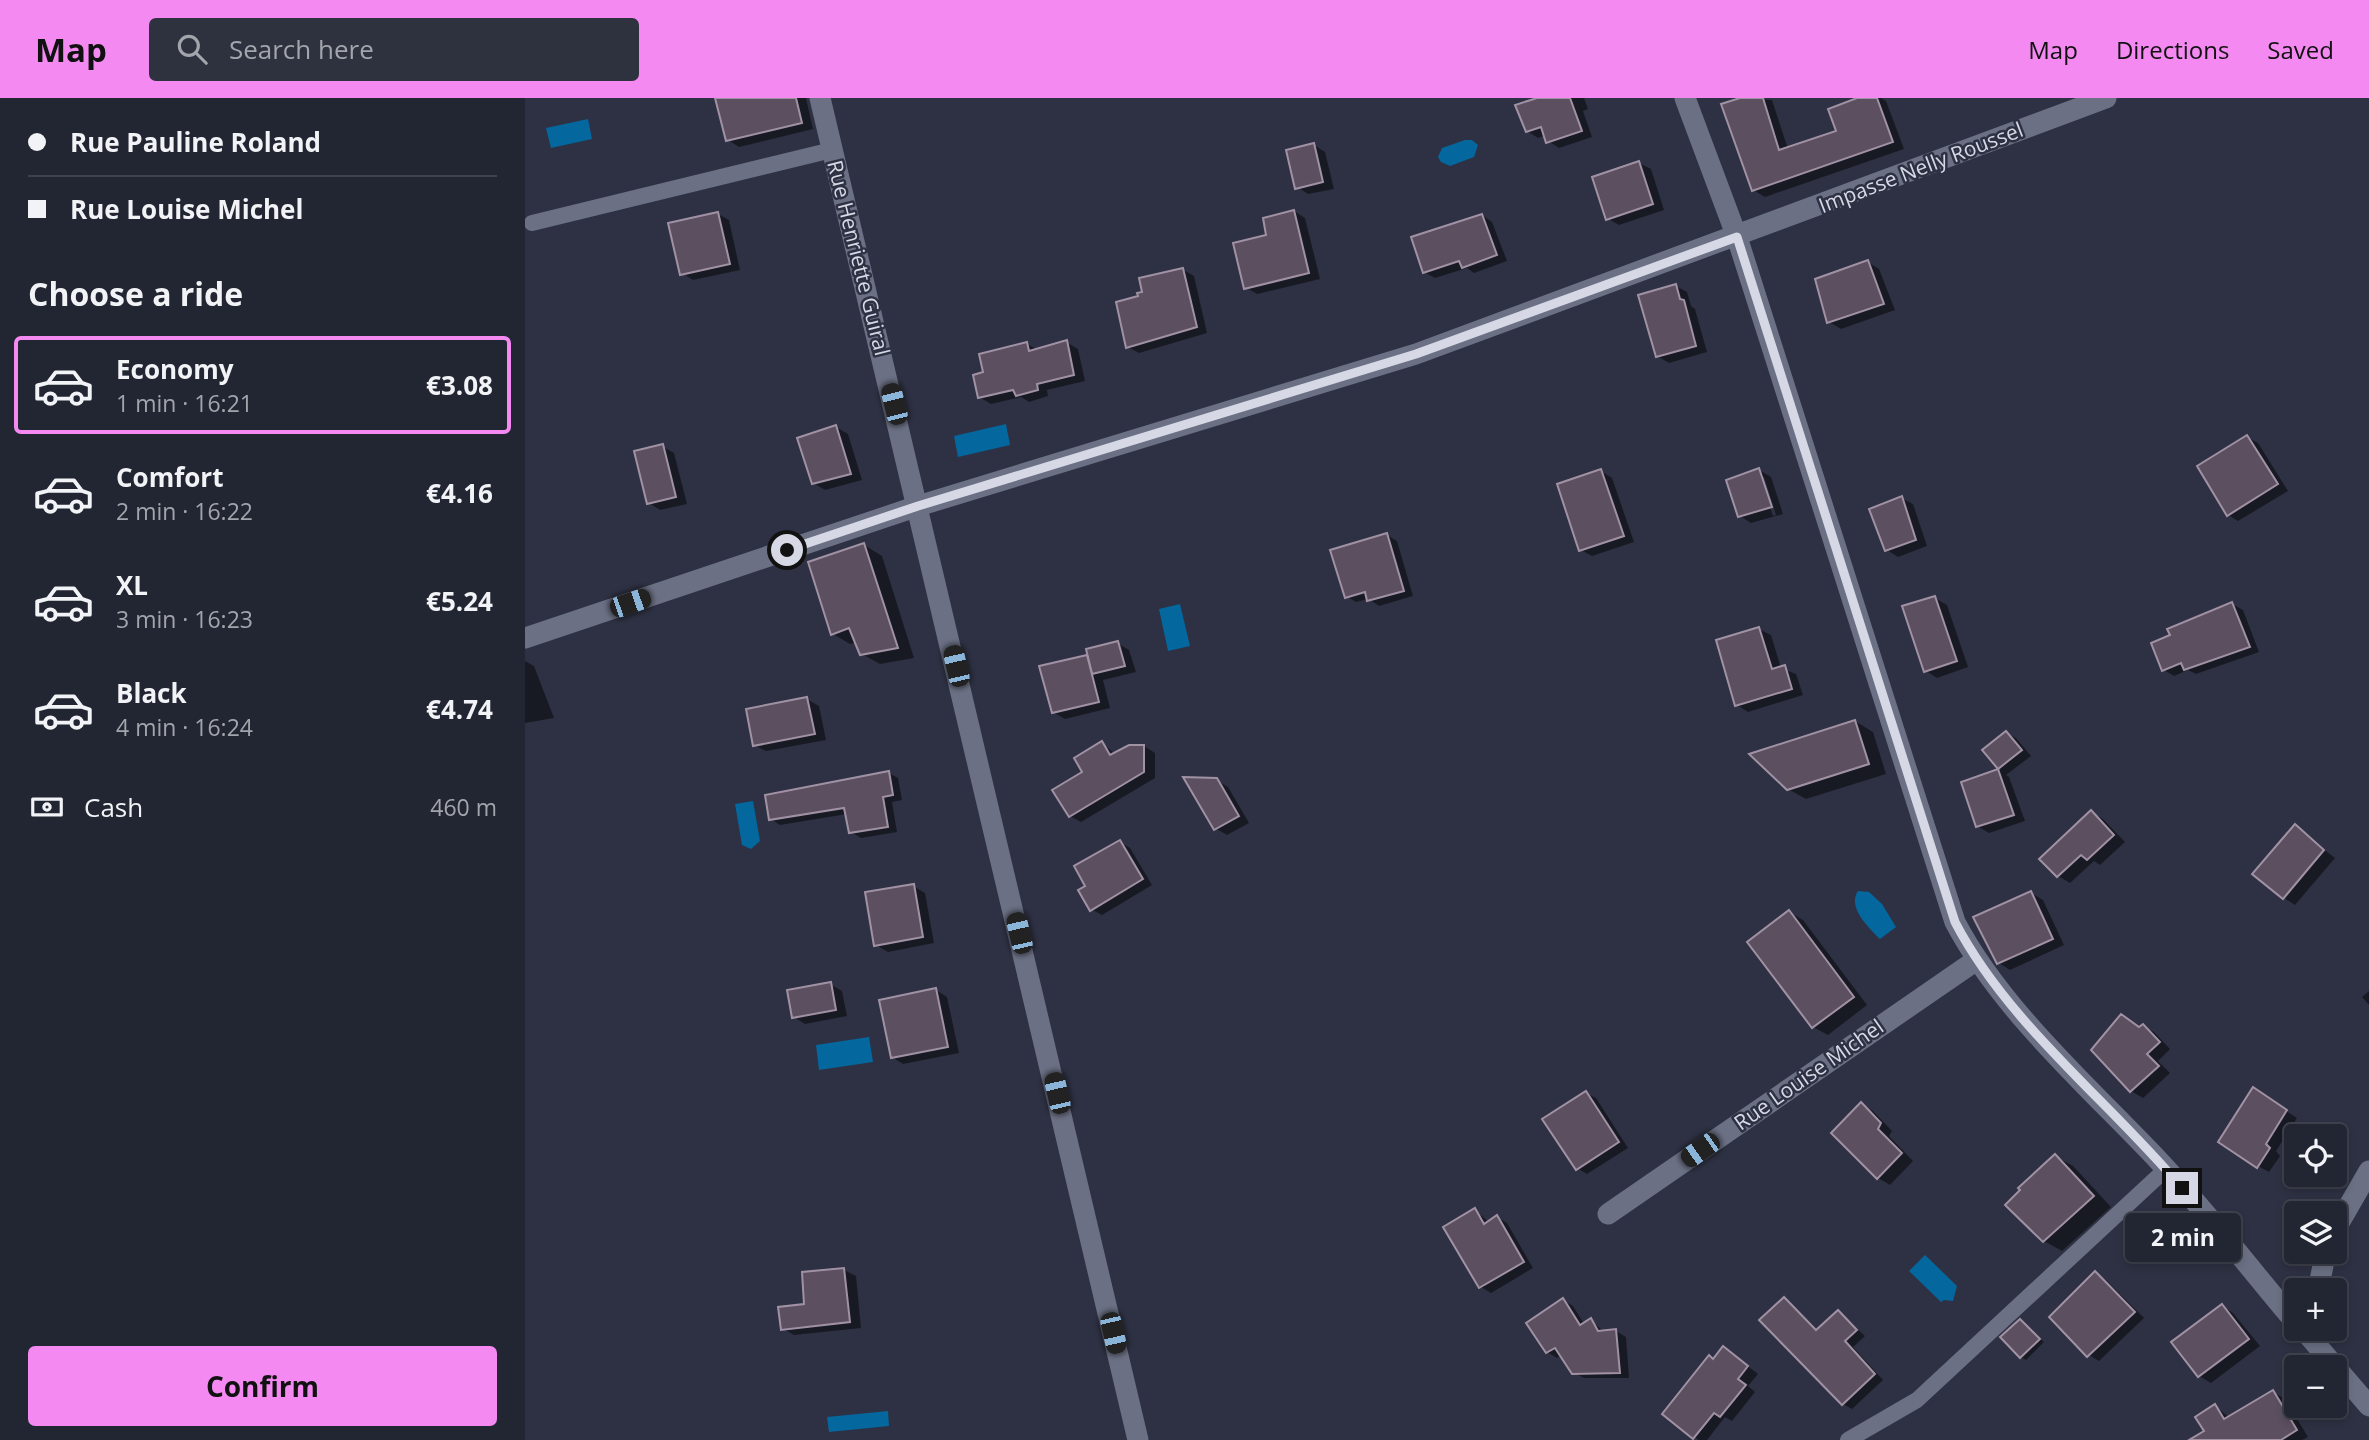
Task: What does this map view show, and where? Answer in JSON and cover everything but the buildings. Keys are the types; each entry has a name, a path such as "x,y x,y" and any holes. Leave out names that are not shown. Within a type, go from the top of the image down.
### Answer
{"street":[{"name":"Rue Henriette Guiral","path":"820,98 1138,1440"},
{"path":"1685,98 1737,237 1955,922 1975,961 2015,1009 2166,1169 2284,1308"},
{"name":"Impasse Nelly Roussel","path":"525,638 918,506 1416,354 2106,98"},
{"name":"Rue Louise Michel","path":"1608,1214 1975,961"},
{"path":"2347,1209 2369,1171"},
{"path":"2312,1341 2369,1406"}],"lane":[{"path":"532,223 832,150"},
{"path":"1848,1440 1917,1400 2166,1169"}],"water":[{"path":"588,119 592,139 551,148 546,128"},
{"path":"1472,140 1478,145 1474,157 1450,166 1441,162 1438,157 1442,148"},
{"path":"1006,424 1010,445 958,457 954,436"},
{"path":"1180,604 1190,646 1168,651 1159,609"},
{"path":"753,801 760,841 751,849 742,845 735,804"},
{"path":"1858,891 1869,892 1882,904 1896,927 1880,939 1857,910 1855,897"},
{"path":"869,1037 873,1062 819,1070 816,1045"},
{"path":"1925,1255 1957,1286 1953,1301 1941,1302 1909,1271"},
{"path":"888,1411 889,1426 829,1432 827,1417"}],"route":[{"path":"787,550 918,506 1416,354 1737,237 1955,922 1975,961 2015,1009 2182,1188"}]}
